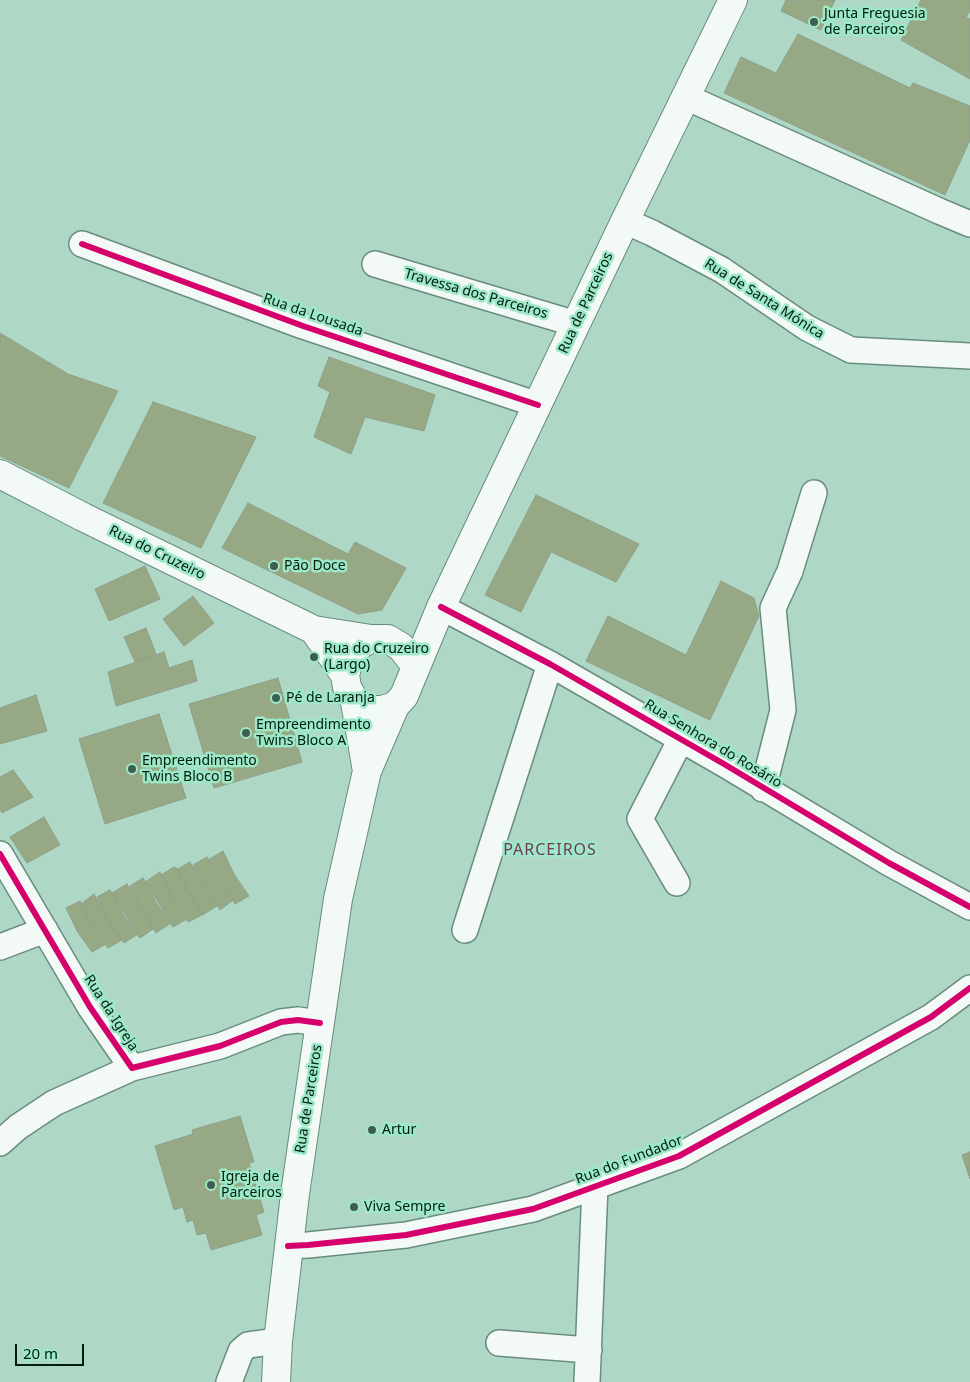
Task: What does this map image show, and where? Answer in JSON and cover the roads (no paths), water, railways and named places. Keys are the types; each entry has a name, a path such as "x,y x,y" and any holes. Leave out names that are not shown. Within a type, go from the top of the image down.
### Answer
{"main road":[{"name":"Rua de Parceiros","path":"415,669 441,608 625,221 733,0"},
{"name":"Rua do Cruzeiro","path":"0,474 314,630 379,639"},
{"path":"366,771 355,702 346,687 345,675 349,660 360,644 379,639 441,608"},
{"name":"Rua do Cruzeiro","path":"314,630 345,675"},
{"path":"355,702 373,710 382,710 395,706 404,696 415,669 408,654 401,647 379,639"},
{"name":"Rua de Parceiros","path":"276,1382 278,1341 288,1246 338,899 366,771 395,706"}],"street":[{"path":"686,97 970,224"},
{"name":"Rua de Santa Mónica","path":"625,221 722,270 807,328 851,350 970,356"},
{"name":"Rua da Lousada","path":"82,244 303,326 538,405"},
{"name":"Travessa dos Parceiros","path":"376,264 576,324"},
{"path":"763,789 783,710 773,608 790,571 814,493"},
{"name":"Rua Senhora do Rosário","path":"441,608 550,664 850,838 888,863 970,907"},
{"path":"465,930 550,664"},
{"path":"678,883 640,819 681,740"},
{"name":"Rua da Igreja","path":"0,854 90,1007 132,1068 220,1046 281,1022 298,1020 320,1023"},
{"path":"0,947 45,930"},
{"name":"Rua do Fundador","path":"288,1246 406,1235 533,1209 679,1156 931,1017 970,988"},
{"path":"0,1143 18,1127 54,1102 132,1068"},
{"path":"587,1382 595,1186"},
{"path":"228,1382 241,1351 248,1345 278,1341"},
{"path":"499,1343 589,1350"}],"place":[{"name":"Junta Freguesia de Parceiros","path":"814,22"},
{"name":"Pão Doce","path":"274,566"},
{"name":"Rua do Cruzeiro (Largo)","path":"314,657"},
{"name":"Pé de Laranja","path":"276,698"},
{"name":"Empreendimento Twins Bloco A","path":"246,733"},
{"name":"Empreendimento Twins Bloco B","path":"132,769"},
{"name":"Artur","path":"372,1130"},
{"name":"Igreja de Parceiros","path":"211,1185"},
{"name":"Viva Sempre","path":"354,1207"}],"district":[{"name":"PARCEIROS","path":"550,850"}]}
